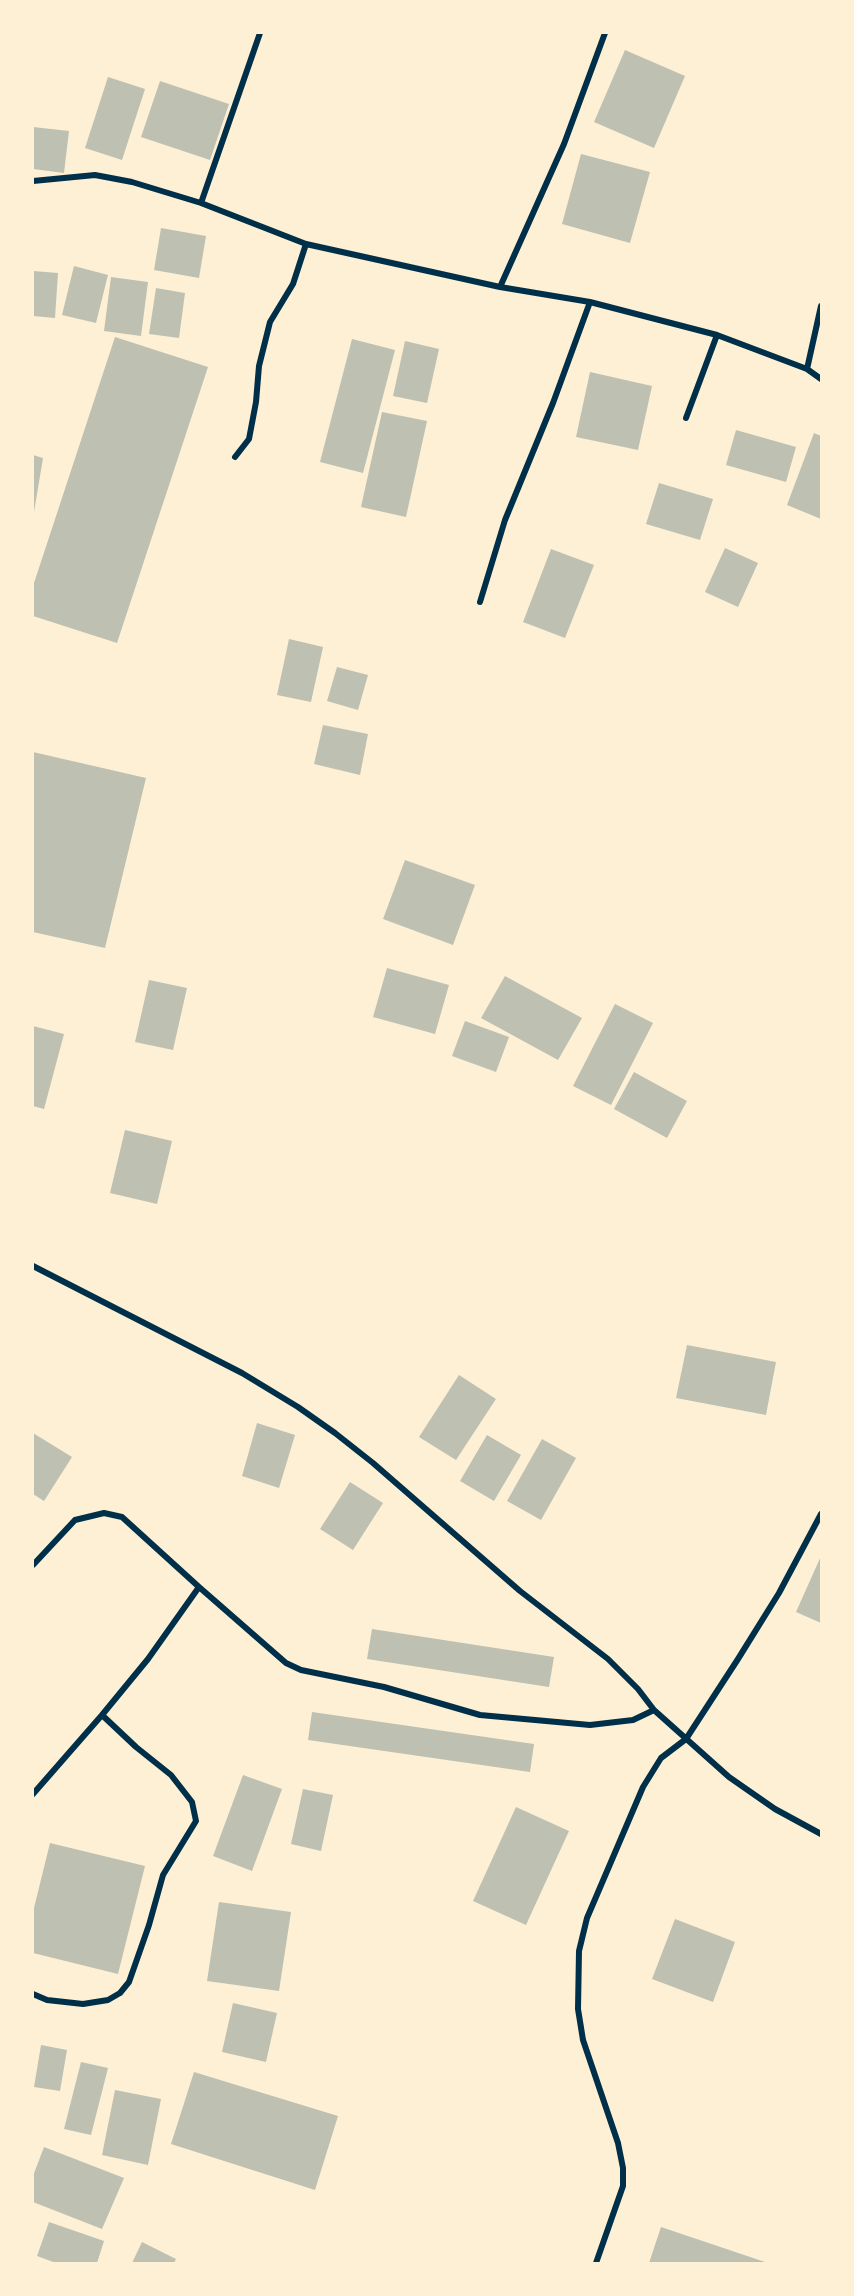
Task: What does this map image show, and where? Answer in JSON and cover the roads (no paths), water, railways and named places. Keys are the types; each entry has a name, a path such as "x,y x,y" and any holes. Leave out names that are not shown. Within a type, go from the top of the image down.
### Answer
{"street":[{"path":"201,203 260,33"},
{"path":"500,287 564,144 605,33"},
{"path":"33,181 95,175 132,182 201,203 306,244 500,287 590,302 717,335 807,369 821,379"},
{"path":"235,457 249,439 256,402 259,366 270,322 292,284 306,244"},
{"path":"480,602 505,519 553,403 590,302"},
{"path":"807,369 821,306"},
{"path":"686,418 717,335"},
{"path":"33,1266 242,1373 335,1433 373,1463 520,1591 608,1659 638,1689 654,1710 729,1777 775,1809 821,1834"},
{"path":"33,1565 75,1520 104,1513 122,1517 286,1663 301,1670 384,1687 480,1715 590,1725 633,1720 654,1710"},
{"path":"596,2263 623,2186 623,2168 618,2143 583,2040 577,1986 579,1951 586,1918 643,1787 661,1758 686,1739 773,1603 821,1514"},
{"path":"33,1794 148,1659 199,1587"},
{"path":"33,1994 47,2000 83,2004 108,2000 120,1993 129,1982 163,1875 196,1821 192,1802 171,1775 136,1747 102,1715"}]}
